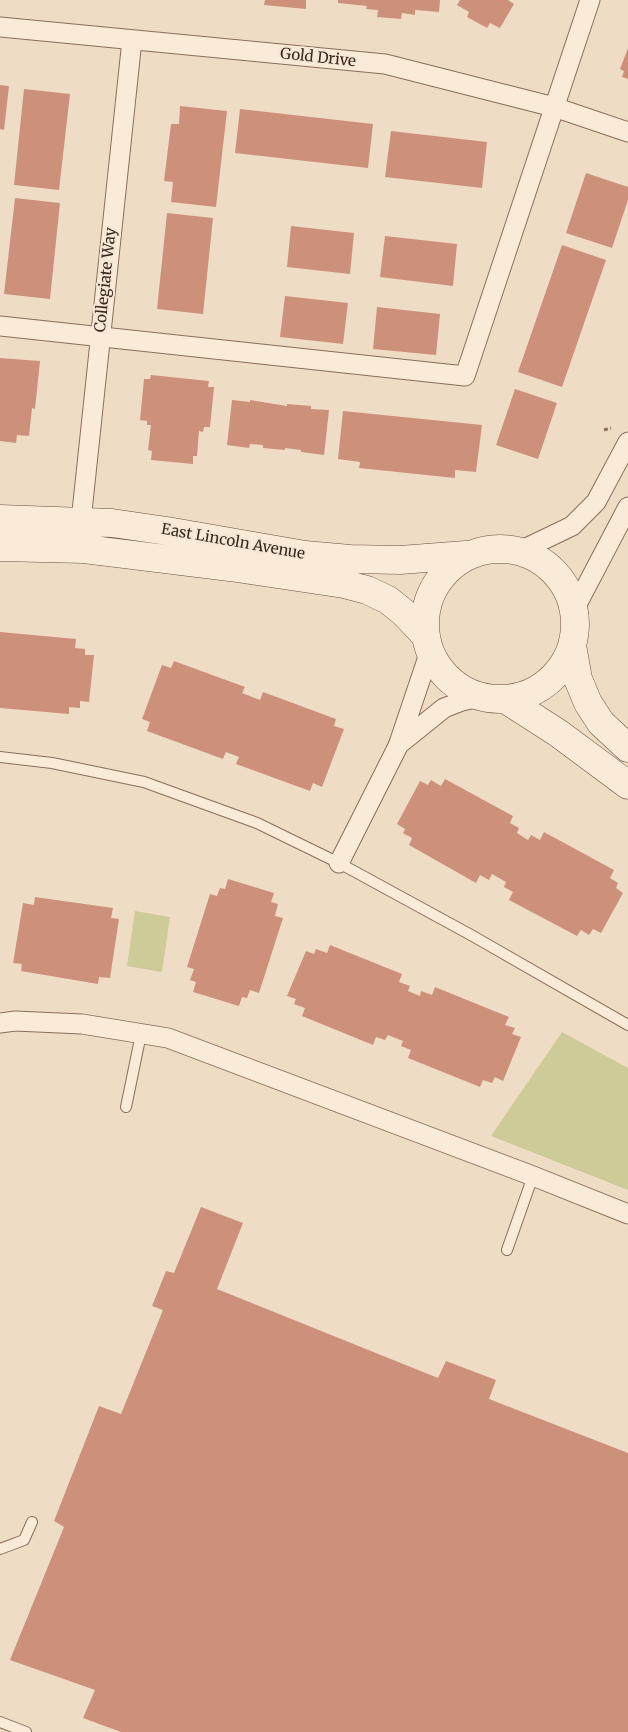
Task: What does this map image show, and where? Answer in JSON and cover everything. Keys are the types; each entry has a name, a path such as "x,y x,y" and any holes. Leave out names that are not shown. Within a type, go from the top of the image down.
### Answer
{"street":[{"path":"0,326 465,376 590,0"},
{"name":"Gold Drive","path":"0,27 385,64 554,107 628,132"},
{"name":"Collegiate Way","path":"81,521 132,40"},
{"path":"520,551 572,526 596,502 628,442"},
{"path":"574,608 628,507"},
{"name":"East Lincoln Avenue","path":"0,519 81,521 167,531 305,555 350,559 400,560 466,555"},
{"name":"East Lincoln Avenue","path":"0,547 84,549 230,567 344,584 367,590 388,600 403,612 428,644"},
{"path":"628,748 601,724 588,704 578,679 573,651 576,630 574,608 565,585 549,566 520,551 500,548 466,555 448,568 438,579 430,594 425,617 428,644 440,669 457,685 492,698 558,733 628,785"},
{"path":"339,863 398,746 428,644"},
{"path":"398,746 444,708 462,701 530,693 547,685 560,673 573,651"},
{"path":"0,1023 15,1021 82,1024 168,1038 534,1176 628,1214"}],"lane":[{"path":"0,757 52,763 144,782 256,823 339,863 471,935 628,1025"},
{"path":"126,1107 141,1034"},
{"path":"507,1250 534,1176"},
{"path":"0,1549 24,1540 32,1522"},
{"path":"0,1722 26,1732"}],"shaded area":[{"path":"135,911 170,917 162,972 127,966"},
{"path":"562,1032 628,1068 628,1190 491,1136"}],"building":[{"path":"265,0 306,0 306,9 264,5"},
{"path":"338,0 440,0 439,12 415,10 415,15 402,13 401,19 377,17 378,10 366,9 367,6 338,3"},
{"path":"460,0 508,0 514,4 500,28 490,23 487,28 467,17 469,12 457,5"},
{"path":"628,48 628,79 622,77 624,71 620,69"},
{"path":"0,85 9,86 4,130 0,129"},
{"path":"24,89 70,94 59,190 14,185"},
{"path":"180,106 227,111 216,207 171,202 173,182 164,181 171,124 179,124"},
{"path":"240,109 373,124 368,168 235,153"},
{"path":"391,131 487,142 482,188 385,177"},
{"path":"586,173 628,187 628,200 612,248 566,233"},
{"path":"15,198 60,203 50,299 4,294"},
{"path":"167,213 213,218 203,314 157,309"},
{"path":"291,226 354,233 350,274 287,267"},
{"path":"385,236 457,244 453,286 380,277"},
{"path":"562,245 606,260 562,387 518,372"},
{"path":"285,296 348,303 343,344 280,337"},
{"path":"377,307 440,314 436,355 373,349"},
{"path":"0,358 40,361 35,409 32,408 29,436 17,435 16,443 0,441"},
{"path":"151,375 209,381 208,387 214,387 210,427 204,427 203,432 199,431 197,456 193,456 193,464 151,460 152,451 148,450 151,425 147,425 147,421 140,420 144,379 150,379"},
{"path":"515,389 557,403 538,459 496,445"},
{"path":"232,400 250,402 250,400 287,406 287,404 311,406 311,409 329,410 324,455 285,448 285,450 263,448 263,445 250,444 249,448 227,445"},
{"path":"343,411 482,425 476,472 455,470 455,478 359,468 360,462 338,459"},
{"path":"0,632 76,639 75,648 85,649 85,655 94,655 89,702 80,701 80,708 69,707 69,714 0,708"},
{"path":"174,661 245,687 242,693 260,700 263,692 336,719 334,726 344,729 322,787 313,783 310,791 236,764 239,757 226,752 223,759 147,731 150,722 142,719 162,665 171,668"},
{"path":"445,779 513,816 510,823 519,828 517,833 528,840 531,835 540,840 544,832 614,870 610,878 618,883 616,888 623,893 601,933 593,929 589,935 581,930 577,936 509,900 513,892 504,887 506,882 492,874 489,880 480,875 476,883 409,845 412,838 403,833 405,829 397,824 420,781 428,785 431,780 441,786"},
{"path":"228,879 274,893 271,902 278,904 275,916 283,918 259,993 250,990 247,998 242,997 239,1006 193,992 196,982 190,980 194,969 187,967 210,894 217,896 220,888 225,889"},
{"path":"35,897 113,908 111,918 119,919 110,978 99,977 98,984 21,971 22,964 13,963 23,903 34,905"},
{"path":"330,945 402,974 399,982 410,986 408,991 420,996 421,991 432,995 435,987 509,1017 505,1025 515,1028 512,1034 521,1037 503,1081 495,1077 492,1083 483,1080 480,1087 408,1058 411,1050 401,1046 403,1041 388,1035 385,1040 376,1037 373,1045 302,1016 305,1008 294,1004 296,999 287,996 306,951 314,954 316,949 327,953"},
{"path":"201,1207 243,1223 217,1289 438,1378 446,1361 496,1380 489,1399 628,1453 628,1732 121,1732 83,1718 95,1690 10,1660 64,1527 54,1521 99,1406 121,1414 163,1310 152,1306 166,1271 174,1273"}]}
